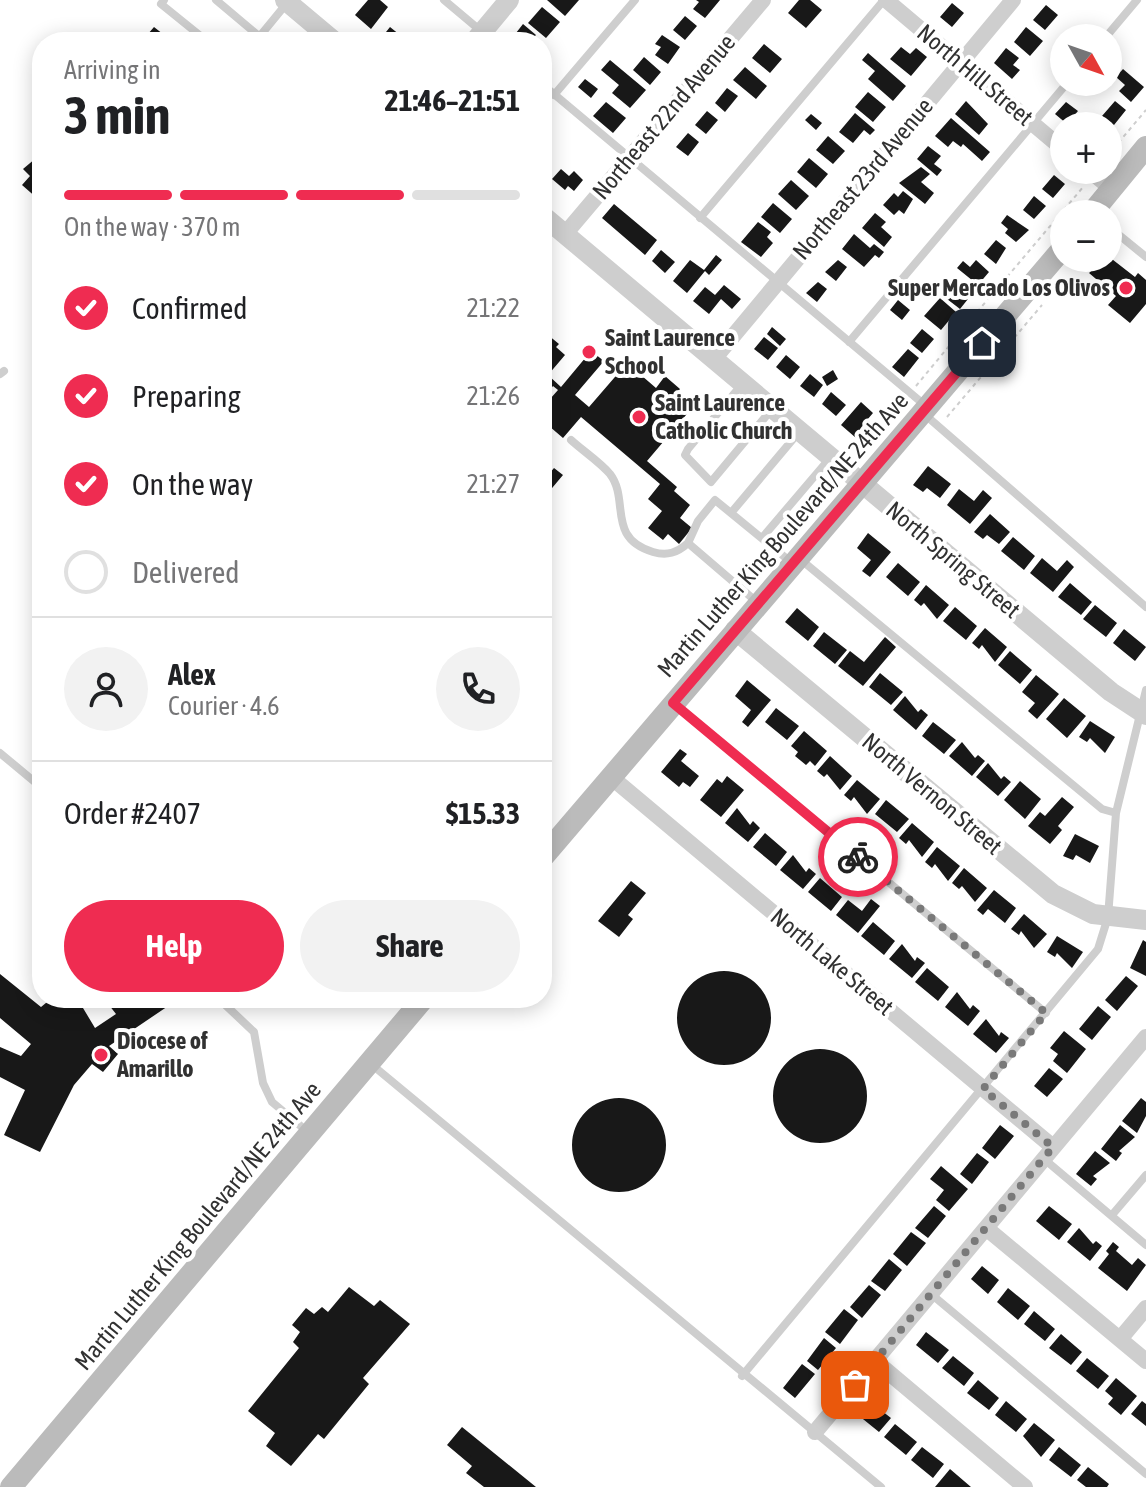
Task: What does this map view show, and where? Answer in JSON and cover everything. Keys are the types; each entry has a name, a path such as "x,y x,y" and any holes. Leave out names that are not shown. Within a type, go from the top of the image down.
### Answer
{"main road":[{"path":"1106,200 1146,147"},
{"name":"Martin Luther King Boulevard/NE 24th Ave","path":"552,846 1050,263"},
{"name":"Martin Luther King Boulevard/NE 24th Ave","path":"11,1487 416,1008"}],"street":[{"path":"488,32 509,0"},
{"name":"Northeast 22nd Avenue","path":"565,234 763,0"},
{"name":"North Hill Street","path":"885,0 1050,138"},
{"name":"Northeast 23rd Avenue","path":"714,359 1013,0"},
{"path":"286,1 323,32"},
{"path":"1100,184 1112,189"},
{"name":"North Spring Street","path":"552,223 1111,692 1143,713"},
{"name":"North Vernon Street","path":"735,630 1042,886 1066,902 1108,917 1146,920"},
{"name":"North Lake Street","path":"611,777 983,1089 1048,1153"},
{"path":"815,1432 1146,1037"},
{"path":"986,1228 1146,1361"},
{"path":"1120,1339 1146,1308"},
{"path":"875,1361 1025,1487"}],"lane":[{"path":"164,0 161,4 196,32"},
{"path":"216,0 251,32"},
{"path":"444,0 476,32"},
{"path":"635,0 554,95 849,342 1146,607"},
{"path":"700,218 885,0"},
{"path":"1117,24 1137,0"},
{"path":"265,32 286,1"},
{"path":"849,342 1056,96"},
{"path":"1122,238 1146,257"},
{"path":"743,383 685,455 711,482 715,500 795,560 1102,809 1116,813"},
{"path":"711,482 773,409"},
{"path":"731,513 799,431"},
{"path":"571,440 610,475 621,523 633,541 658,554 673,554 688,543 698,521 715,500"},
{"path":"762,538 830,457"},
{"path":"688,543 759,603"},
{"path":"742,1376 1098,949 1108,917 1116,813 1143,713 1146,690"},
{"path":"673,703 1046,1013"},
{"path":"0,753 32,780"},
{"path":"229,1008 254,1032 263,1083 272,1102 310,1133"},
{"path":"370,1063 742,1376 881,1487"},
{"path":"1048,1153 1146,1245"},
{"path":"1112,1215 1146,1175"},
{"path":"931,1294 1146,1474"}],"path":[{"path":"1122,138 1146,110"},
{"path":"1007,277 1081,184"},
{"path":"925,410 988,299"},
{"path":"874,436 925,410 1042,305"}],"building":[{"path":"368,0 380,0 388,7 371,29 355,15"},
{"path":"547,0 579,0 565,16"},
{"path":"696,0 720,0 705,18 693,9 699,2"},
{"path":"799,0 810,0 822,10 806,28 788,13"},
{"path":"952,3 964,13 952,27 940,17"},
{"path":"1046,5 1058,15 1045,30 1033,20"},
{"path":"542,7 560,22 551,32 539,32 528,23"},
{"path":"685,16 697,26 685,40 673,30"},
{"path":"523,24 532,32 517,32"},
{"path":"1026,27 1043,41 1030,56 1014,42"},
{"path":"662,35 680,47 668,64 655,55 661,47 655,44"},
{"path":"764,44 782,59 770,73 752,58"},
{"path":"901,47 910,54 916,48 927,57 911,76 890,59"},
{"path":"1006,48 1019,58 1013,65 1020,70 1012,79 994,63"},
{"path":"868,53 906,86 893,101 868,79 875,71 862,60"},
{"path":"644,57 661,72 650,85 633,70"},
{"path":"610,60 646,90 630,108 612,93 619,85 601,70"},
{"path":"745,67 767,86 756,99 733,80"},
{"path":"1122,70 1144,87 1131,102 1122,94 1125,85 1122,82"},
{"path":"585,79 598,89 591,98 578,87"},
{"path":"727,88 738,96 725,112 715,103"},
{"path":"868,92 886,107 873,122 855,107"},
{"path":"966,101 988,124 979,135 955,114"},
{"path":"1115,101 1126,110 1122,115 1122,112 1105,112"},
{"path":"606,102 626,118 613,133 593,116"},
{"path":"1066,102 1078,111 1077,112 1057,112"},
{"path":"707,111 718,120 706,134 695,125"},
{"path":"855,113 875,130 870,135 864,130 853,143 839,132"},
{"path":"811,114 822,123 816,130 805,120"},
{"path":"951,118 990,152 982,161 963,144 961,147 953,141 948,147 935,136"},
{"path":"688,133 699,142 688,156 676,147"},
{"path":"828,136 845,151 833,164 816,150"},
{"path":"928,146 941,156 934,164 942,170 937,176 917,159"},
{"path":"809,158 828,174 816,188 797,172"},
{"path":"32,161 32,194 22,185 30,176 23,169"},
{"path":"921,167 930,174 921,182 934,193 925,204 899,183"},
{"path":"561,169 569,176 574,171 583,180 574,191 568,186 565,190 552,179"},
{"path":"791,180 809,196 796,210 778,194"},
{"path":"1050,180 1050,184 1065,184 1053,198 1042,189"},
{"path":"903,191 913,199 904,214 899,210 894,215 883,205 894,193 898,197"},
{"path":"1034,196 1046,206 1034,219 1023,210"},
{"path":"773,203 792,219 780,233 761,217"},
{"path":"614,204 657,240 645,255 602,218"},
{"path":"875,213 886,222 881,227 892,237 884,247 862,228"},
{"path":"1007,215 1029,230 1016,242 1005,233 1008,229 1001,223"},
{"path":"758,222 771,232 767,237 773,243 761,257 741,242"},
{"path":"854,234 870,248 874,244 884,252 879,258 875,255 864,267 842,249"},
{"path":"996,240 1006,248 996,264 984,254"},
{"path":"661,250 675,262 665,273 652,261"},
{"path":"716,255 722,260 709,275 705,271 687,293 673,281 690,260 704,270"},
{"path":"838,260 847,267 836,281 825,272"},
{"path":"976,260 989,272 978,285 957,268 963,261 970,267"},
{"name":"Super Mercado Los Olivos","path":"1122,267 1135,277 1138,273 1146,280 1146,304 1130,323 1108,305 1116,296 1089,273 1122,272"},
{"path":"818,282 827,289 817,302 806,293"},
{"path":"960,284 972,294 960,309 947,299"},
{"path":"724,285 741,299 732,309 721,299 709,314 693,301 705,287 715,295"},
{"path":"940,298 956,312 941,330 924,316"},
{"path":"898,300 910,310 902,320 890,310"},
{"path":"772,327 786,339 780,346 767,334"},
{"path":"922,329 934,339 922,353 910,343"},
{"path":"764,337 778,348 768,360 754,349"},
{"path":"552,338 559,344 556,347 565,355 552,370"},
{"path":"908,349 919,358 904,377 892,367"},
{"path":"591,351 604,361 575,395 589,407 627,363 656,388 665,376 680,389 676,394 692,408 647,461 677,487 674,491 690,505 680,518 692,528 679,544 668,534 663,540 648,528 662,511 648,499 660,484 581,417 563,438 552,429 552,397 558,390 553,386 552,379 561,387"},
{"path":"786,355 800,367 790,379 776,367"},
{"path":"833,370 838,379 827,386 822,377"},
{"path":"810,374 823,385 814,397 800,386"},
{"path":"831,392 846,405 836,416 822,404"},
{"path":"861,402 873,413 867,420 877,427 863,444 841,425"},
{"path":"928,466 951,484 940,498 927,488 923,492 913,485"},
{"path":"554,468 563,475 552,488"},
{"path":"959,489 974,501 983,490 992,498 970,524 947,505"},
{"path":"990,514 1010,532 999,544 987,535 983,539 974,532"},
{"path":"868,533 891,552 870,577 862,571 871,560 857,548"},
{"path":"1013,537 1035,556 1024,570 1001,551"},
{"path":"1042,558 1057,571 1067,560 1074,567 1053,592 1030,573"},
{"path":"898,563 920,582 908,596 886,577"},
{"path":"1070,583 1092,602 1081,615 1058,597"},
{"path":"926,585 949,605 937,619 924,603 921,606 914,600"},
{"path":"1095,605 1117,623 1106,637 1083,619"},
{"path":"955,607 977,626 966,640 943,621"},
{"path":"797,608 819,627 808,641 785,622"},
{"path":"985,628 1007,647 995,662 982,645 979,649 972,643"},
{"path":"1124,629 1146,647 1135,661 1113,643"},
{"path":"824,632 847,650 835,664 813,646"},
{"path":"885,637 896,647 863,686 838,666 850,651 864,662"},
{"path":"1010,651 1032,670 1020,684 998,665"},
{"path":"880,673 903,692 891,705 869,687"},
{"path":"1036,675 1059,694 1037,719 1028,711 1035,703 1022,692"},
{"path":"747,680 771,700 748,727 742,722 751,710 735,696"},
{"path":"905,696 918,712 921,709 928,715 916,730 893,710"},
{"path":"1064,698 1086,716 1067,738 1046,719"},
{"path":"776,708 799,726 787,740 765,722"},
{"path":"1090,721 1115,737 1105,753 1090,738 1087,742 1079,737"},
{"path":"933,722 956,740 944,754 922,736"},
{"path":"804,731 827,751 815,766 810,761 806,765 795,756 798,752 791,746"},
{"path":"962,742 975,758 978,755 985,761 972,776 949,756"},
{"path":"680,749 687,754 681,761 699,776 690,787 683,782 679,787 661,772"},
{"path":"830,756 852,776 840,790 827,774 824,777 817,771"},
{"path":"988,763 1001,779 1004,776 1011,782 998,796 976,777"},
{"path":"727,776 744,790 721,817 700,800 717,779 722,783"},
{"path":"857,780 880,799 867,814 854,797 851,801 844,795"},
{"path":"1020,781 1041,799 1025,819 1004,800"},
{"path":"1062,797 1074,807 1058,826 1062,830 1050,844 1028,826 1040,812 1045,816"},
{"path":"886,800 909,819 897,832 875,814"},
{"path":"737,808 750,825 753,821 760,828 748,842 725,823"},
{"path":"912,823 934,842 922,857 909,840 906,844 899,838"},
{"path":"765,833 787,852 776,866 753,847"},
{"path":"1075,834 1099,846 1090,863 1076,855 1073,860 1063,856"},
{"path":"937,847 960,866 948,881 935,864 932,868 925,862"},
{"path":"793,855 806,872 809,868 816,874 803,889 780,870"},
{"path":"964,868 987,888 975,902 962,886 959,889 952,883"},
{"path":"820,878 842,897 831,911 808,892"},
{"path":"631,881 646,893 628,915 633,919 619,937 598,921"},
{"path":"994,890 1016,908 1005,923 988,909 983,915 977,910"},
{"path":"871,899 880,906 858,933 836,915 848,900 862,911"},
{"path":"1024,914 1047,934 1034,948 1021,931 1019,935 1011,929"},
{"path":"873,922 895,941 884,955 861,936"},
{"path":"1057,936 1083,952 1072,968 1057,953 1055,957 1047,952"},
{"path":"1143,940 1146,942 1146,976 1130,968"},
{"path":"902,944 915,961 917,957 925,963 912,978 889,959"},
{"path":"927,968 949,987 938,1001 915,982"},
{"path":"715,971 733,971 758,984 768,1000 771,1018 768,1036 758,1052 733,1065 715,1065 690,1052 677,1027 677,1009 690,984"},
{"path":"0,974 32,1000 32,1008 83,1008 95,1028 116,1014 111,1008 165,1008 109,1046 118,1054 103,1072 92,1064 74,1085 40,1152 4,1135 25,1090 0,1077 0,1047 21,1056 31,1044 0,1018"},
{"path":"1126,976 1138,986 1117,1011 1105,1000"},
{"path":"957,992 970,1009 973,1005 980,1011 968,1026 945,1007"},
{"path":"1098,1006 1111,1017 1092,1040 1079,1029"},
{"path":"986,1019 999,1036 1001,1032 1009,1038 996,1053 973,1034"},
{"path":"1064,1031 1086,1049 1067,1073 1053,1061 1058,1054 1050,1048"},
{"path":"811,1049 829,1049 854,1062 864,1078 867,1096 864,1114 854,1130 829,1143 811,1143 786,1130 773,1105 773,1087 786,1062"},
{"path":"1049,1068 1063,1079 1047,1097 1034,1086"},
{"path":"610,1098 628,1098 653,1111 663,1127 666,1145 663,1163 653,1179 628,1192 610,1192 585,1179 572,1154 572,1136 585,1111"},
{"path":"1141,1098 1146,1102 1146,1116 1137,1133 1122,1121"},
{"path":"1000,1125 1014,1136 995,1159 982,1148"},
{"path":"1120,1125 1135,1137 1119,1151 1122,1153 1116,1161 1101,1149"},
{"path":"1095,1151 1110,1163 1093,1176 1097,1179 1091,1186 1076,1174"},
{"path":"977,1153 989,1162 972,1184 960,1174"},
{"path":"941,1166 968,1189 949,1211 936,1200 944,1190 930,1179"},
{"path":"934,1206 946,1216 928,1238 915,1228"},
{"path":"1049,1206 1072,1224 1059,1240 1036,1221"},
{"path":"1079,1228 1093,1244 1096,1241 1102,1246 1090,1261 1067,1242"},
{"path":"911,1232 926,1243 907,1266 893,1254"},
{"path":"1113,1242 1119,1247 1116,1251 1132,1265 1138,1258 1146,1265 1127,1291 1098,1268 1109,1254 1106,1251"},
{"path":"889,1259 902,1270 885,1291 871,1281"},
{"path":"982,1266 999,1280 988,1294 971,1279"},
{"path":"869,1285 881,1295 862,1318 850,1307"},
{"path":"349,1287 374,1306 380,1300 410,1324 363,1378 369,1384 324,1439 318,1434 291,1466 266,1446 275,1433 248,1411 299,1348 293,1342 300,1332 292,1325 306,1308 314,1314 322,1307 328,1312"},
{"path":"1008,1288 1030,1306 1018,1320 997,1302"},
{"path":"844,1309 858,1320 840,1344 825,1332"},
{"path":"1034,1311 1055,1329 1045,1341 1024,1324"},
{"path":"926,1332 949,1350 938,1363 916,1345"},
{"path":"1061,1334 1082,1352 1071,1365 1049,1348"},
{"path":"824,1338 836,1348 818,1370 807,1361"},
{"path":"953,1356 974,1373 964,1386 942,1368"},
{"path":"1087,1358 1109,1376 1098,1389 1076,1371"},
{"path":"802,1364 815,1374 795,1398 783,1388"},
{"path":"1116,1378 1137,1396 1121,1415 1108,1404 1113,1398 1105,1391"},
{"path":"978,1380 999,1398 989,1410 967,1393"},
{"path":"869,1401 891,1418 879,1432 858,1415"},
{"path":"1006,1401 1027,1419 1016,1432 995,1415"},
{"path":"1142,1401 1146,1404 1146,1426 1131,1414"},
{"path":"1034,1423 1055,1440 1041,1457 1023,1436"},
{"path":"895,1424 917,1442 906,1455 884,1437"},
{"path":"462,1427 536,1487 484,1487 466,1473 472,1466 447,1445"},
{"path":"922,1447 944,1464 933,1478 911,1460"},
{"path":"1059,1447 1081,1465 1071,1477 1049,1460"},
{"path":"1088,1467 1109,1484 1107,1487 1086,1487 1077,1480"},
{"path":"950,1469 971,1487 935,1487"}],"way so far":[{"path":"855,1385 1053,1147 983,1089 1046,1013 858,857"}],"place":[{"name":"Super Mercado Los Olivos","path":"1126,288"},
{"name":"Saint Laurence School","path":"589,352"},
{"name":"Saint Laurence Catholic Church","path":"639,417"},
{"name":"Diocese of Amarillo","path":"101,1055"}],"route":[{"path":"858,857 673,703 982,343"}]}
